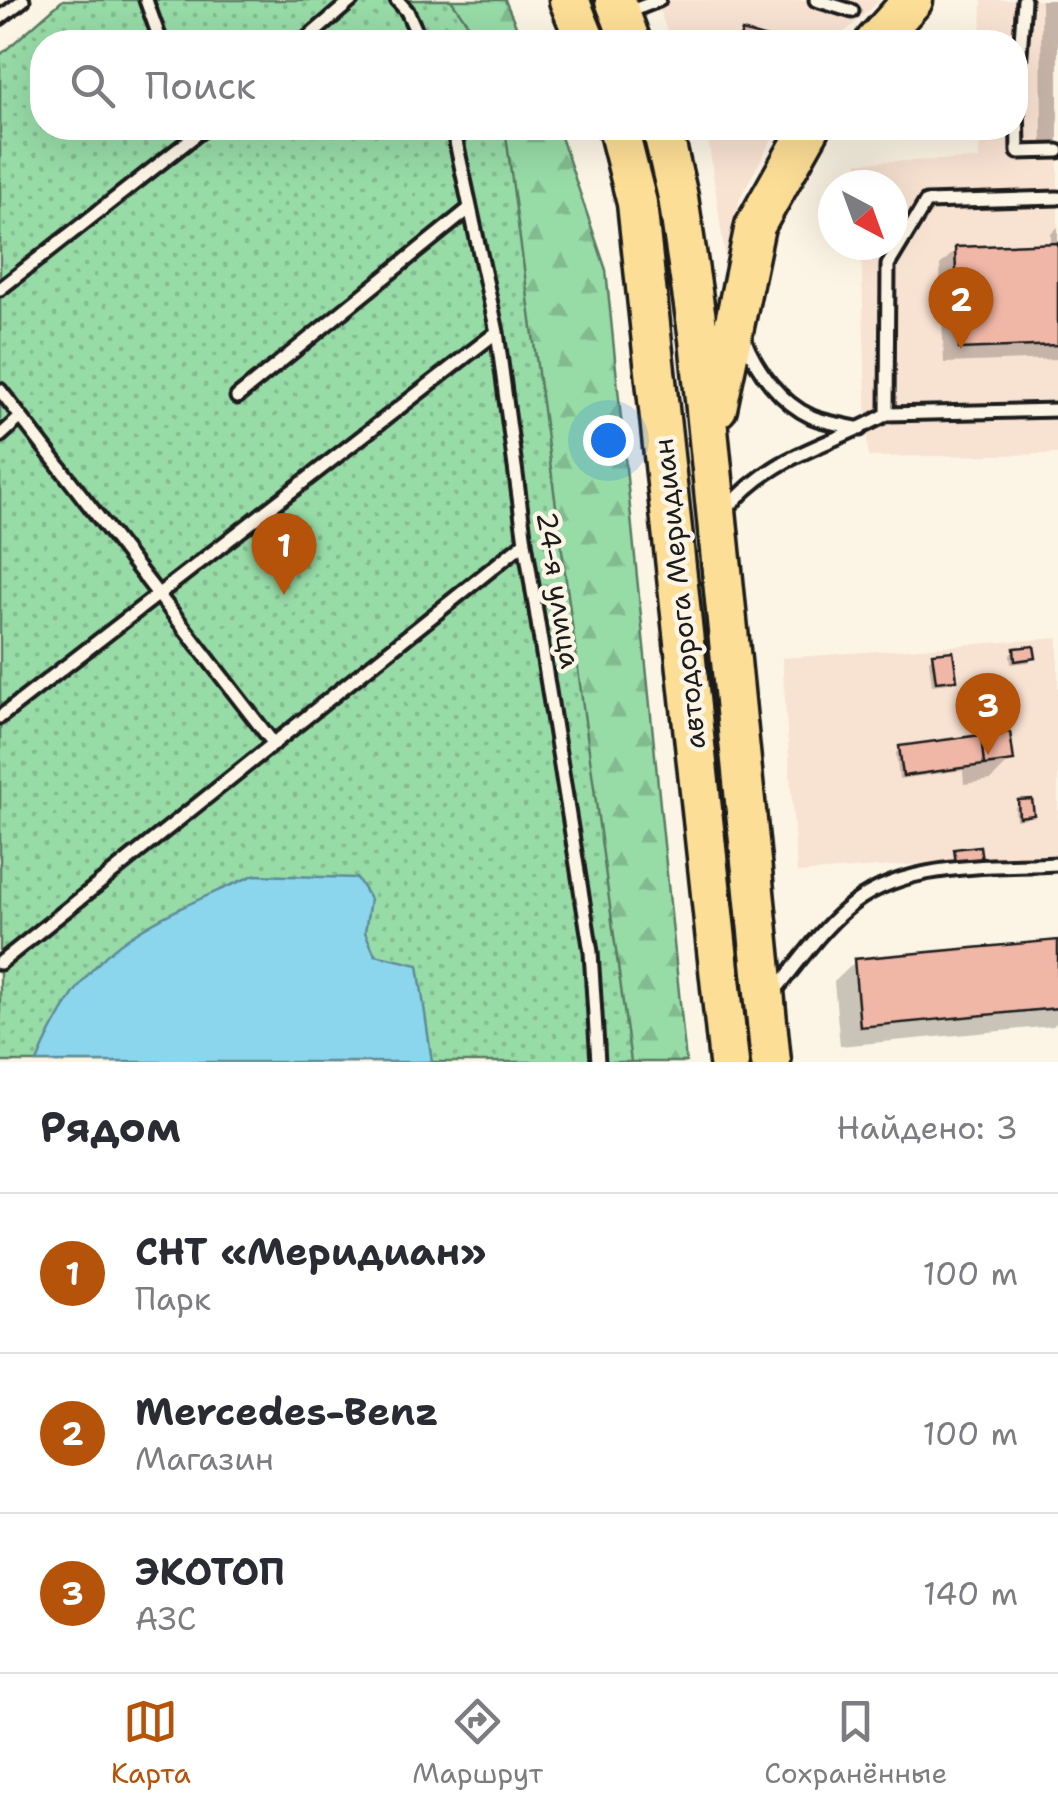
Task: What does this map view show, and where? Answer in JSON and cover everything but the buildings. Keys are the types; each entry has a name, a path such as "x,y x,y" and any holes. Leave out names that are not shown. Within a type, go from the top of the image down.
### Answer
{"main road":[{"path":"569,0 581,30"},
{"path":"886,30 913,0"},
{"name":"автодорога Меридиан","path":"621,140 637,203 729,1062"},
{"name":"автодорога Меридиан","path":"665,140 681,215 699,339 770,1062"},
{"name":"автодорога Меридиан","path":"710,445 755,226 803,140"}],"lane":[{"path":"0,18 23,0"},
{"path":"146,0 157,30"},
{"path":"317,30 352,0"},
{"path":"397,0 415,30"},
{"path":"622,19 659,0"},
{"path":"816,0 852,11"},
{"path":"1021,30 1024,0"},
{"path":"0,289 190,140"},
{"name":"24-я улица","path":"455,140 496,332 525,542 591,952 598,1062"},
{"path":"1018,140 1018,152 1058,151"},
{"path":"888,414 888,264 926,202 1058,198"},
{"path":"237,397 469,208"},
{"path":"735,316 749,352 778,393 812,417 860,429"},
{"path":"0,716 496,332"},
{"path":"0,390 274,744"},
{"path":"718,520 748,484 788,458 888,414 1058,410"},
{"path":"0,436 21,417"},
{"path":"0,962 525,542"},
{"path":"765,1002 843,911 879,886 925,872 1058,864"}],"shaded area":[{"path":"656,0 880,0 847,30 667,30"},
{"path":"982,0 1058,0 1058,454 868,457 861,260 908,260 908,170 858,170 858,162 979,159 980,140 1028,140 1028,30 981,30"},
{"path":"707,140 771,140 740,198 725,257"},
{"path":"1058,638 1058,854 797,873 782,658"}],"green space":[{"path":"63,0 451,0 472,30 30,30 30,140 507,140 631,1062 0,1062 0,55"},
{"path":"425,0 505,0 518,30 436,30"},
{"path":"461,140 562,140 606,270 686,1062 593,1062"}],"water":[{"path":"254,875 357,878 370,899 365,932 375,955 418,965 432,1062 37,1062 74,993 113,949 158,920"}],"place":[{"name":"Mercedes-Benz","path":"961,349"},
{"name":"СНТ «Меридиан»","path":"284,595"},
{"name":"ЭКОТОП","path":"988,755"}]}
